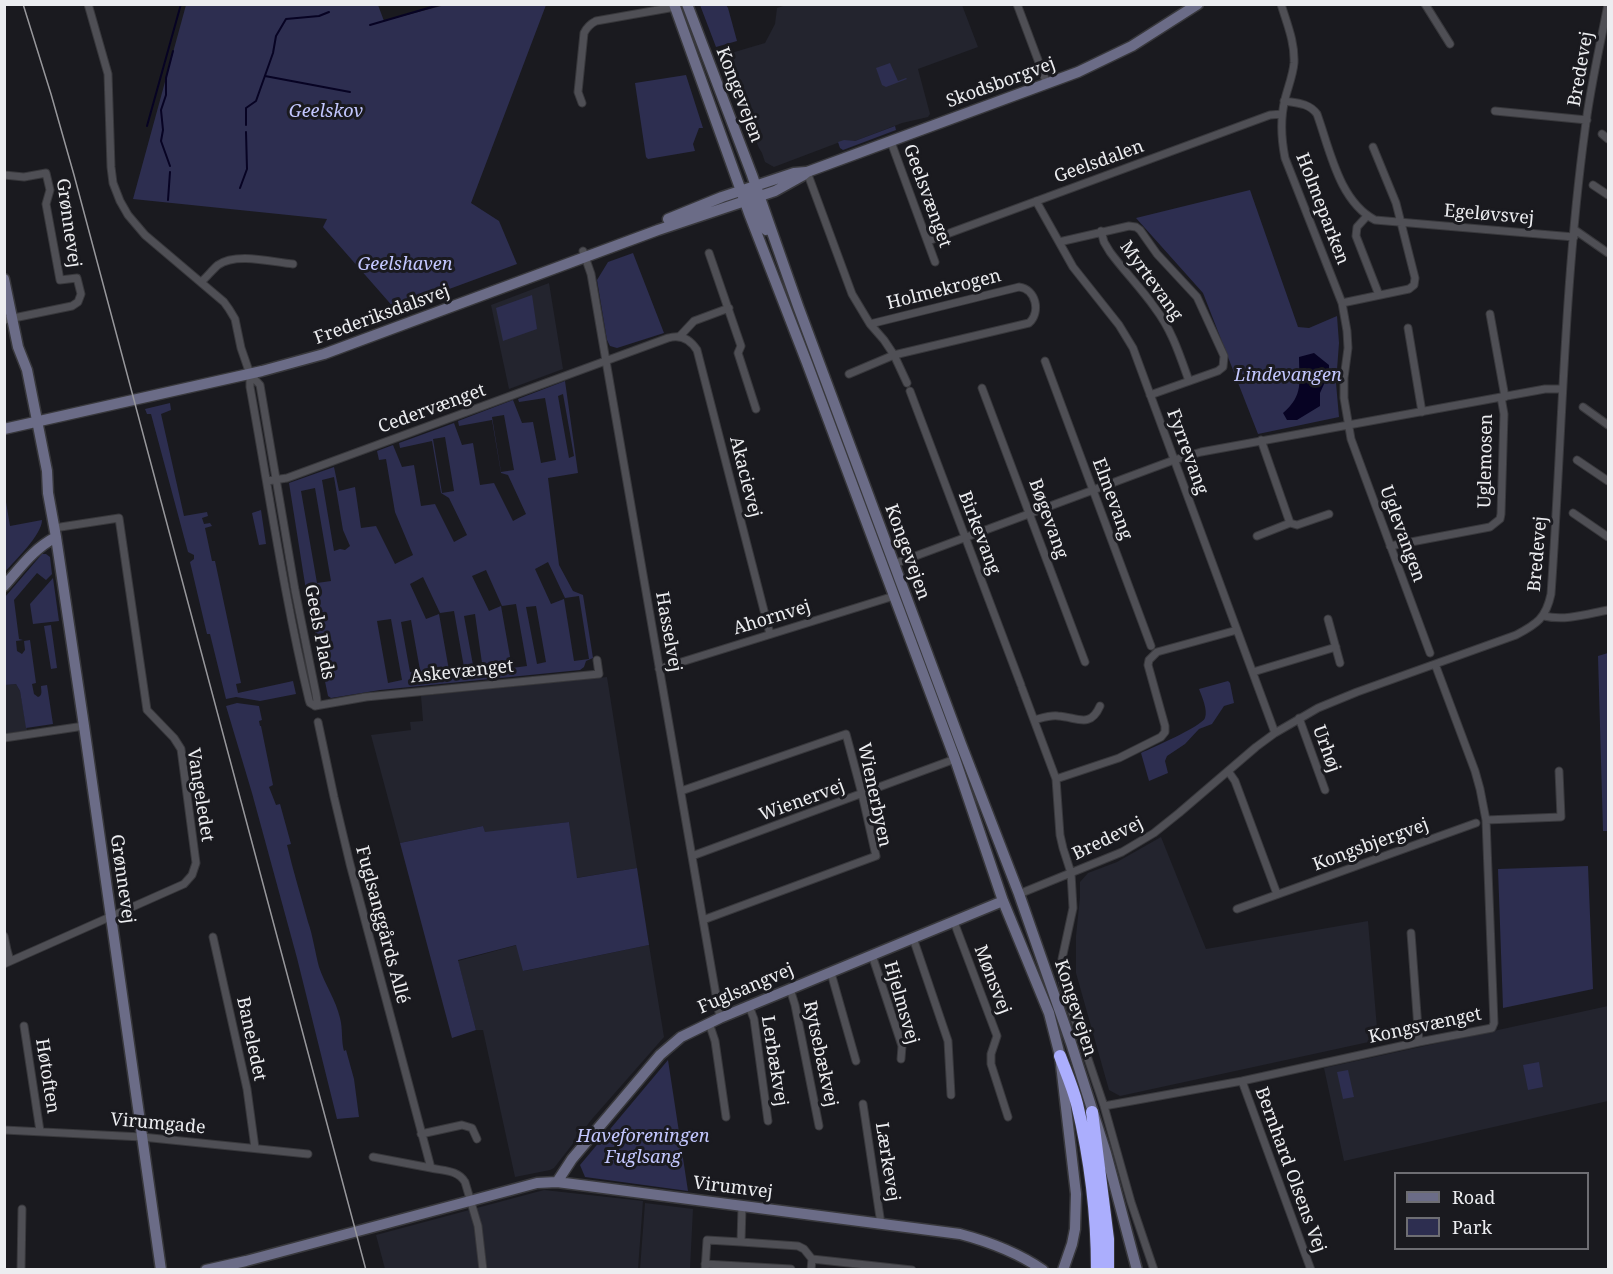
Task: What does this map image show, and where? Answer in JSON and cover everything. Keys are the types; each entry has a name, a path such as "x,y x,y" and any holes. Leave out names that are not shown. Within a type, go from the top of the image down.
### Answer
{"highway":[{"path":"1060,1056 1076,1102 1084,1143 1094,1208 1097,1269"},
{"path":"1092,1112 1108,1239 1108,1269"}],"street":[{"path":"88,4 108,74 111,167 113,183 120,201 128,215 145,235 224,302 235,319 241,348 249,370"},
{"name":"Kongevejen","path":"687,4 750,193 894,596 955,759 1003,901 1048,1014 1060,1056 1076,1194 1075,1229 1063,1269"},
{"path":"1017,4 1047,84"},
{"name":"Skodsborgvej","path":"750,193 785,186 807,172 1106,60 1198,4"},
{"name":"Holmeparken","path":"1281,4 1292,36 1294,51 1294,66 1282,114 1282,143 1285,158 1342,303 1348,348 1344,378 1348,425"},
{"path":"1425,4 1450,44"},
{"name":"Bredevej","path":"1019,894 1122,852 1154,833 1256,747 1299,718 1357,692 1516,635 1532,627 1544,616 1551,594 1562,389 1575,233 1587,120 1608,4"},
{"path":"582,103 578,92 584,33 590,24 675,6"},
{"name":"Kongevejen","path":"675,6 712,108 787,273 961,744 1019,894 1071,1043 1106,1153 1137,1269"},
{"path":"1284,101 1313,108 1340,181 1348,195 1367,216 1358,227 1356,236 1379,295"},
{"path":"1495,111 1587,120"},
{"name":"Geelsdalen","path":"928,241 1270,115 1282,114"},
{"name":"Geelsvænget","path":"891,142 935,262"},
{"path":"1342,303 1409,289 1414,285 1415,278 1396,203 1373,147"},
{"name":"Holmekrogen","path":"807,172 852,294 870,324 885,340 907,382"},
{"name":"Grønnevej","path":"4,175 24,177 46,173 50,190 45,204 60,280 77,278 81,294 78,302 72,306 9,319"},
{"path":"1593,185 1608,195"},
{"name":"Frederiksdalsvej","path":"4,423 33,419 324,354 584,254 658,230 750,193"},
{"name":"Fyrrevang","path":"1036,201 1082,280 1119,325 1133,348 1275,733"},
{"name":"Egeløvsvej","path":"1367,216 1375,220 1575,233"},
{"path":"1059,242 1101,231 1136,227 1202,304 1224,356 1223,367 1218,371 1150,395"},
{"name":"Myrtevang","path":"1101,231 1110,252 1156,308 1168,328 1189,381"},
{"path":"1575,233 1608,253"},
{"path":"709,253 741,346 738,353 756,409"},
{"name":"Hasselvej","path":"584,254 591,274 720,1018"},
{"path":"201,282 219,265 228,260 242,258 293,264"},
{"name":"Grønnevej","path":"4,279 9,319 27,370 33,419 47,471 48,493 84,726 161,1269"},
{"name":"Holmekrogen","path":"849,374 894,355 1029,323 1035,318 1037,310 1030,291 1019,287 870,324"},
{"path":"606,361 672,336 680,336 694,321 729,308"},
{"path":"1490,314 1503,397"},
{"path":"1408,328 1422,412"},
{"name":"Akacievej","path":"680,336 693,343 697,350 770,634"},
{"name":"Cedervænget","path":"267,481 298,474 606,361"},
{"name":"Elmevang","path":"1046,362 1151,646"},
{"name":"Geels Plads","path":"249,370 260,385 295,590 316,693 315,706 310,703 304,682 286,592 250,387 249,370"},
{"name":"Bøgevang","path":"982,387 1085,662"},
{"path":"894,564 1201,452 1545,389 1562,389"},
{"name":"Birkevang","path":"910,391 1056,778"},
{"name":"Uglemosen","path":"1390,546 1490,527 1500,519 1503,397"},
{"path":"1582,407 1608,425"},
{"name":"Frederiksdalsvej","path":"4,429 33,419"},
{"name":"Uglevangen","path":"1348,425 1351,439 1430,653"},
{"path":"1261,440 1290,523"},
{"path":"1577,460 1608,481"},
{"path":"1573,513 1608,537"},
{"path":"1257,536 1290,523 1296,525 1329,514"},
{"name":"Vangeledet","path":"8,962 184,884 192,874 196,863 181,750 174,738 147,710 119,518 55,532"},
{"path":"4,586 35,550 55,532"},
{"name":"Ahornvej","path":"659,669 894,596"},
{"path":"1544,616 1568,618 1608,610"},
{"path":"1328,619 1340,663"},
{"path":"1056,778 1119,758 1161,737 1165,726 1148,665 1152,656 1157,652 1237,630"},
{"path":"1253,672 1336,647"},
{"name":"Askevænget","path":"315,706 385,695 599,674 597,660"},
{"name":"Kongsvænget","path":"1104,1106 1492,1028 1494,1023 1486,820 1475,771 1435,664"},
{"path":"1034,720 1059,716 1091,719 1096,715 1100,706"},
{"name":"Urhøj","path":"1299,718 1325,790"},
{"name":"Fuglsanggårds Allé","path":"318,722 334,797 431,1168"},
{"path":"4,738 84,726"},
{"name":"Wienerbyen","path":"681,791 846,734 876,856 703,920"},
{"name":"Wienervej","path":"693,856 955,759"},
{"path":"1228,771 1234,781 1277,894"},
{"path":"1486,820 1561,816 1559,771"},
{"name":"Kongevejen","path":"1056,778 1060,835 1071,873 1074,908 1062,958 1061,975 1154,1269"},
{"name":"Kongsbjergvej","path":"1238,909 1476,823"},
{"name":"Fuglsangvej","path":"557,1182 572,1159 660,1055 681,1037 720,1018 1003,901"},
{"name":"Mønsvej","path":"954,922 997,1036 991,1054 991,1064 1008,1117"},
{"path":"1411,933 1419,1042"},
{"path":"4,936 8,962"},
{"name":"Baneledet","path":"213,937 247,1089 255,1148"},
{"path":"913,938 948,1041 951,1095"},
{"name":"Hjelmsvej","path":"872,955 902,1046 900,1059"},
{"path":"831,972 856,1061"},
{"name":"Rytsebækvej","path":"790,989 819,1126"},
{"name":"Lerbækvej","path":"749,1006 754,1019 768,1121"},
{"path":"709,1023 715,1041 726,1117"},
{"name":"Høtoften","path":"24,1026 40,1131"},
{"name":"Bernhard Olsens Vej","path":"1242,1080 1311,1269"},
{"name":"Lærkevej","path":"863,1104 881,1224"},
{"path":"421,1134 462,1125 472,1128 477,1139"},
{"name":"Virumgade","path":"4,1130 142,1137 308,1154"},
{"path":"381,1159 382,1151"},
{"path":"373,1157 454,1173 462,1178 478,1226 483,1269"},
{"name":"Virumvej","path":"206,1269 246,1261 537,1183 557,1182 960,1234 1014,1252 1043,1269"},
{"path":"741,1242 742,1206"},
{"path":"21,1269 22,1209"},
{"path":"791,1269 705,1267 707,1240 798,1246 804,1249 812,1259 811,1269"},
{"path":"812,1259 912,1269"}],"shaded area":[{"path":"790,4 962,5 978,47 918,69 930,114 928,117 902,123 842,146 840,142 774,167 765,162 740,104 748,100 741,82 731,85 721,56 765,43 775,24 777,8"},
{"path":"549,283 563,369 509,389 491,305"},
{"path":"1314,353 1329,365 1329,373 1320,393 1320,406 1297,420 1287,420 1283,413 1294,400 1299,388 1299,357"},
{"path":"607,677 637,868 576,878 569,822 485,833 483,826 400,843 371,735 411,730 410,722 423,721 421,696"},
{"path":"16,684 20,691 27,730 5,734 4,685"},
{"path":"1161,837 1206,949 1368,921 1378,1040 1120,1096 1109,1090 1076,973 1080,882 1088,873 1117,862"},
{"path":"517,945 524,971 649,945 664,1037 592,1119 554,1168 515,1177 483,1030 476,1030 458,961"},
{"path":"1608,1006 1608,1101 1344,1161 1324,1068"},
{"path":"544,1190 643,1201 638,1269 385,1269 376,1235"},
{"path":"645,1203 693,1209 690,1269 640,1269"}],"green space":[{"name":"Geelskov","path":"186,5 378,5 384,21 445,5 546,5 471,203 499,221 517,264 395,309 323,227 327,219 133,199"},
{"path":"700,5 726,5 737,41 716,47"},
{"path":"890,63 898,81 907,79 886,87 882,85 876,68"},
{"path":"686,75 703,128 699,128 693,144 695,151 648,159 635,83"},
{"path":"895,126 896,130 843,150 840,148 838,142 855,141"},
{"name":"Lindevangen","path":"1250,190 1298,327 1309,328 1337,316 1339,343 1336,383 1339,417 1258,434 1203,293 1136,218"},
{"path":"633,253 664,333 617,348 610,346 607,340 597,280 608,262"},
{"path":"532,295 537,329 503,341 496,308"},
{"path":"565,381 578,473 548,478 559,565 573,591 583,595 593,658 586,661 580,670 380,690 331,698 328,696 305,584 289,483 334,467 339,491 355,487 361,528 376,526 395,564 413,555 395,512 386,459 379,460 377,451 393,445 402,467 414,465 421,506 435,504 454,542 467,535 449,498 441,493 432,441 400,448 399,443 454,423 462,445 473,443 480,485 494,483 513,521 526,514 508,475 501,473 492,420 459,426 458,421 513,400 522,423 533,422 541,463 556,460 545,398 519,402 518,399","holes":["563,394 574,456 569,458 558,396","504,415 514,470 501,472 492,417","445,437 454,491 442,493 433,439","334,477 343,530 350,546 345,550 334,551 322,480","315,488 331,581 317,583 301,491","548,562 565,598 579,596 589,659 574,661 564,599 551,604 535,569","486,570 502,606 516,604 527,666 512,668 501,606 489,611 472,576","423,577 440,613 454,611 465,673 450,676 439,614 426,619 410,584","536,606 546,662 537,664 526,607","475,614 482,663 473,665 464,616","391,619 402,680 388,683 377,621","411,620 420,670 410,672 401,622"]},
{"path":"170,403 171,410 161,414 184,516 207,512 208,516 202,518 204,524 210,523 212,526 205,528 212,561 215,561 241,683 236,684 238,693 293,681 296,694 260,701 236,697 226,699 210,634 207,634 190,562 194,559 194,555 188,552 151,414 147,414 145,409"},
{"path":"5,496 10,526 42,520 38,533 5,572"},
{"path":"261,510 266,544 259,545 252,513"},
{"path":"42,554 50,557 52,574 46,580 37,573 14,600 19,639 23,640 16,641 17,651 22,654 25,650 24,641 30,640 36,683 32,684 34,694 40,696 41,686 47,685 53,724 26,728 20,691 16,684 5,685 5,597"},
{"path":"53,578 59,621 33,624 30,604"},
{"path":"51,625 57,668 51,669 44,626"},
{"path":"1608,653 1608,831 1603,831 1598,656"},
{"path":"1228,681 1234,703 1224,706 1212,724 1199,729 1185,744 1167,756 1165,761 1168,773 1149,781 1141,753 1202,722 1206,711 1199,689"},
{"path":"237,703 259,706 262,720 259,721 273,785 269,787 276,805 280,804 291,844 287,845 319,967 341,1022 344,1051 346,1050 354,1079 359,1117 337,1119 297,958 226,706"},
{"path":"569,822 577,878 637,868 649,945 523,971 516,945 458,960 476,1030 452,1038 400,843 483,826 485,832"},
{"path":"1588,866 1593,989 1503,1008 1498,869"},
{"name":"Haveforeningen Fuglsang","path":"668,1060 688,1191 585,1177 580,1165"},
{"path":"1539,1062 1543,1087 1528,1090 1523,1065"},
{"path":"1348,1070 1354,1097 1343,1099 1337,1072"}],"waterway":[{"path":"147,126 181,4"},
{"path":"370,25 442,4"},
{"path":"246,125 246,108 256,101 273,53 276,36 286,19 319,16 329,12"},
{"path":"170,166 161,141 163,130 161,110 166,95 166,78 173,51"},
{"path":"265,76 350,92"},
{"path":"240,188 247,169 246,132"},
{"path":"168,200 170,172"}],"tram line":[{"path":"23,4 74,175 366,1270"}],"park label":[{"name":"Geelshaven","path":"405,265"}]}
